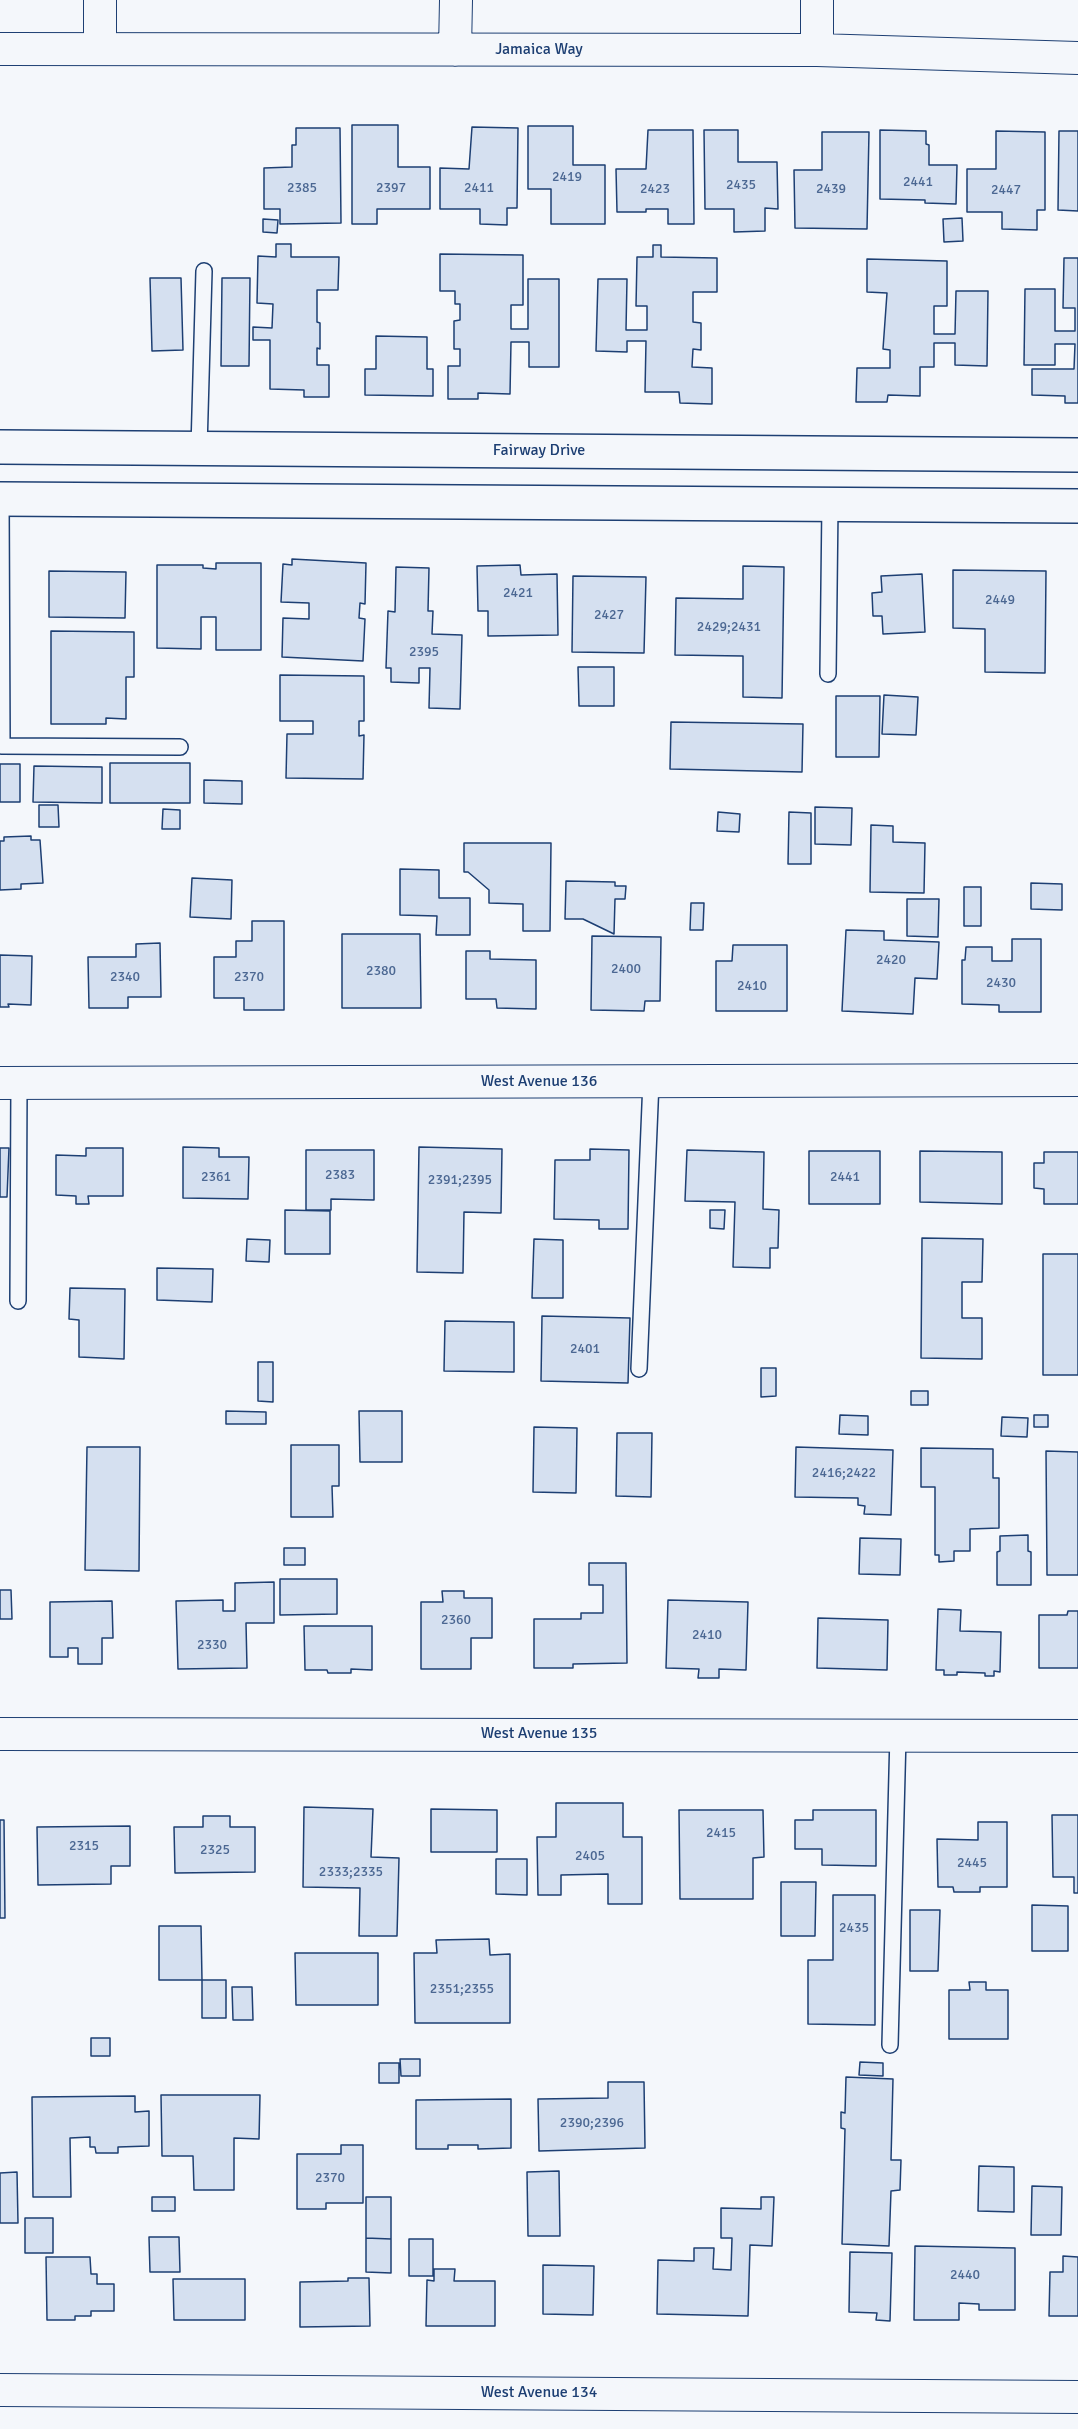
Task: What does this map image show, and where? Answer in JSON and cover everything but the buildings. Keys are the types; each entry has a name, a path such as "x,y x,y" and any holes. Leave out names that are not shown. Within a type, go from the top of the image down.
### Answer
{"street":[{"path":"100,0 100,49"},
{"path":"455,50 456,0"},
{"path":"817,50 818,0"},
{"name":"Jamaica Way","path":"0,49 817,50 1078,58"},
{"name":"Fairway Drive","path":"0,447 1078,455"},
{"path":"703,503 705,452"},
{"path":"0,499 1078,506"},
{"name":"West Avenue 136","path":"10,1083 1078,1080"},
{"name":"West Avenue 135","path":"0,1734 1078,1736"},
{"name":"West Avenue 134","path":"0,2390 1078,2397"}],"lane":[{"path":"199,448 204,271"},
{"path":"0,499 2,746 180,747"},
{"path":"828,674 830,504"},
{"path":"639,1370 651,1081"},
{"path":"10,1083 18,1301"},
{"path":"890,2045 898,1735"}]}
